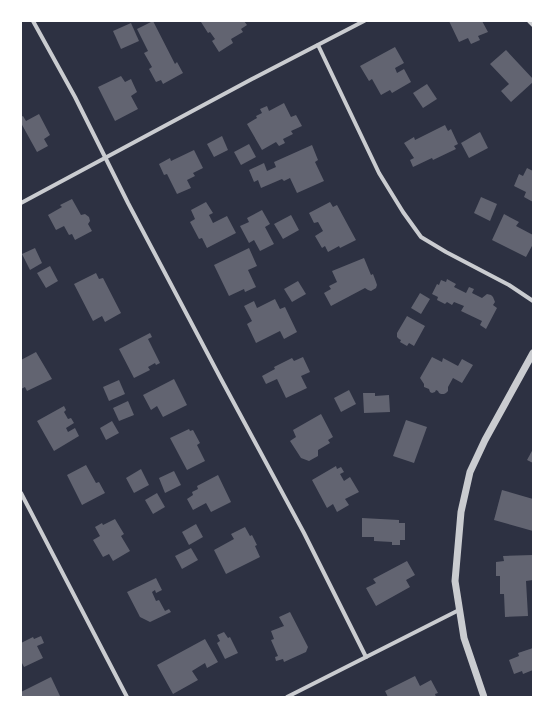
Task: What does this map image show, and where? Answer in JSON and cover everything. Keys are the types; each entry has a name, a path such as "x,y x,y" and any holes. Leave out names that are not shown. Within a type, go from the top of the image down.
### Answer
{"street":[{"path":"34,21 76,97 131,210 304,533 366,657"},
{"path":"21,203 364,21"},
{"path":"529,21 533,25"},
{"path":"318,45 379,173 403,212 421,237 509,285 533,301"},
{"path":"484,697 464,638 455,581 461,512 470,472 485,440 533,353"},
{"path":"21,493 127,697"},
{"path":"287,697 459,610"}],"building":[{"path":"153,21 175,64 177,62 183,73 163,84 161,80 156,82 149,69 152,67 144,53 148,51 137,29"},
{"path":"244,21 247,25 241,29 243,32 231,39 233,43 219,52 212,41 215,39 210,32 208,33 201,22"},
{"path":"449,21 482,21 488,32 478,36 480,40 471,44 468,38 459,42"},
{"path":"131,23 139,41 121,49 113,31"},
{"path":"395,47 404,63 395,68 397,73 404,69 411,82 392,93 390,90 381,95 372,79 369,81 360,66"},
{"path":"506,50 533,79 533,82 511,102 501,91 509,84 490,64"},
{"path":"121,76 125,82 131,79 137,92 131,96 138,109 115,121 98,87"},
{"path":"427,84 437,99 423,108 413,93"},
{"path":"284,103 291,117 296,115 302,126 291,131 293,134 283,139 285,143 279,146 276,142 262,150 247,124 262,113 260,109 267,106 269,111"},
{"path":"39,114 50,135 44,139 48,146 37,152 21,123 21,117 23,116 26,121"},
{"path":"445,125 448,131 451,129 458,144 454,146 456,149 433,160 432,158 413,167 410,160 414,158 404,143 414,137 415,140"},
{"path":"480,132 488,148 469,158 461,143"},
{"path":"222,136 228,150 214,157 207,144"},
{"path":"249,144 256,157 241,165 234,152"},
{"path":"312,145 318,160 315,162 324,181 297,193 290,178 284,181 282,179 261,188 258,180 254,182 249,170 264,163 267,171 276,167 274,162"},
{"path":"194,150 203,168 193,173 195,176 187,180 191,188 177,194 167,174 164,175 159,164 170,158 171,161"},
{"path":"527,168 533,171 533,202 524,197 526,192 514,186 519,174 523,176"},
{"path":"481,197 497,204 490,221 474,213"},
{"path":"72,199 81,215 85,214 89,217 90,221 88,224 92,231 75,240 72,234 69,235 64,226 56,230 48,215 62,207 60,205"},
{"path":"206,202 213,213 209,215 213,223 227,216 236,233 207,248 202,238 199,239 190,222 195,219 191,210"},
{"path":"330,202 333,207 337,205 356,240 328,252 325,246 322,248 315,236 323,231 318,222 314,223 309,213"},
{"path":"262,210 270,224 265,227 274,244 260,251 254,240 249,243 240,226 249,222 247,218"},
{"path":"504,214 519,222 516,226 533,235 533,244 526,257 492,240"},
{"path":"291,215 299,230 283,239 274,224"},
{"path":"35,248 42,263 30,270 22,254"},
{"path":"249,248 257,266 248,270 256,287 245,292 244,289 229,296 214,265"},
{"path":"364,258 371,275 373,274 377,285 376,288 371,291 365,288 331,306 324,293 331,289 329,286 337,282 332,271"},
{"path":"50,266 58,281 46,288 37,273"},
{"path":"96,273 99,279 103,278 121,313 105,322 102,316 93,321 74,284"},
{"path":"447,279 456,284 454,287 466,293 469,287 474,289 472,293 482,298 487,294 493,297 495,302 493,305 497,308 486,329 480,325 482,321 461,311 464,306 454,302 452,305 447,302 445,304 437,300 438,297 432,294 437,284 439,285 441,280 446,282"},
{"path":"298,281 306,294 292,302 284,289"},
{"path":"420,293 430,299 421,314 411,308"},
{"path":"275,299 280,309 285,307 297,332 284,339 280,331 256,343 247,324 252,321 244,306 254,301 257,308"},
{"path":"407,316 425,326 414,346 409,343 407,346 400,342 401,340 397,337 397,333"},
{"path":"150,333 152,337 148,339 160,363 156,365 155,363 148,367 150,370 134,378 119,349"},
{"path":"36,352 52,379 27,391 25,387 21,389 21,360"},
{"path":"303,357 310,372 301,376 307,388 286,398 277,379 266,384 262,376 275,369 274,367 292,358 294,361"},
{"path":"432,357 442,362 443,358 458,366 462,359 473,365 462,383 453,378 446,393 441,394 436,390 432,393 429,389 424,387 424,384 420,378"},
{"path":"174,379 187,405 163,417 157,406 151,410 143,395"},
{"path":"119,380 125,394 109,401 103,387"},
{"path":"349,390 356,404 341,412 334,398"},
{"path":"363,393 375,393 375,396 389,395 390,412 364,413"},
{"path":"128,401 134,415 119,421 113,408"},
{"path":"64,406 66,410 64,412 68,419 71,418 74,423 66,428 68,432 75,428 79,436 54,451 37,421"},
{"path":"321,414 333,437 328,440 330,443 318,450 318,456 309,461 301,458 290,441 296,437 293,430"},
{"path":"406,420 427,427 414,463 393,456"},
{"path":"112,421 119,433 106,440 100,428"},
{"path":"189,429 190,431 193,430 200,443 197,445 205,461 187,470 170,438"},
{"path":"533,449 533,463 527,460"},
{"path":"86,465 96,483 99,482 105,493 82,505 67,475"},
{"path":"336,466 337,469 341,467 344,472 340,474 344,481 350,477 359,492 345,499 349,505 337,512 333,504 327,508 312,480"},
{"path":"141,469 149,485 134,493 126,478"},
{"path":"174,471 181,485 165,493 159,478"},
{"path":"218,475 231,502 211,512 206,503 193,510 187,499 193,495 192,492 198,489 197,486"},
{"path":"502,490 533,499 533,531 494,520"},
{"path":"157,493 165,507 153,514 145,500"},
{"path":"362,518 399,520 399,523 405,523 405,540 400,540 400,545 392,545 392,542 374,541 374,537 362,537"},
{"path":"115,519 124,534 121,536 130,551 113,561 109,554 103,557 93,540 100,536 95,527"},
{"path":"196,524 203,537 189,545 182,532"},
{"path":"245,527 250,536 252,535 257,545 255,546 260,557 226,574 214,550 234,539 231,534"},
{"path":"191,548 198,560 182,569 175,556"},
{"path":"533,555 533,580 526,581 528,616 505,617 504,594 500,594 500,576 496,576 496,562 504,561 503,556"},
{"path":"407,561 415,575 406,580 410,587 376,606 366,588 376,583 373,579"},
{"path":"156,578 162,590 156,593 155,590 152,592 156,601 159,600 165,611 169,609 171,612 150,622 140,617 127,592"},
{"path":"290,612 308,647 306,652 284,662 283,659 276,661 275,657 278,656 271,640 274,639 271,631 284,626 279,617"},
{"path":"224,632 228,638 230,637 238,653 225,659 217,643 220,641 217,635"},
{"path":"41,636 44,643 37,646 43,658 24,667 21,661 21,643 33,637 34,639"},
{"path":"205,639 218,662 207,668 205,663 192,671 198,680 173,694 157,665"},
{"path":"533,648 533,670 523,674 522,671 514,674 509,660 519,656 518,653"},
{"path":"415,676 420,686 431,680 438,693 435,694 436,697 388,697 385,691"},
{"path":"51,677 60,696 21,697 21,692"}]}
